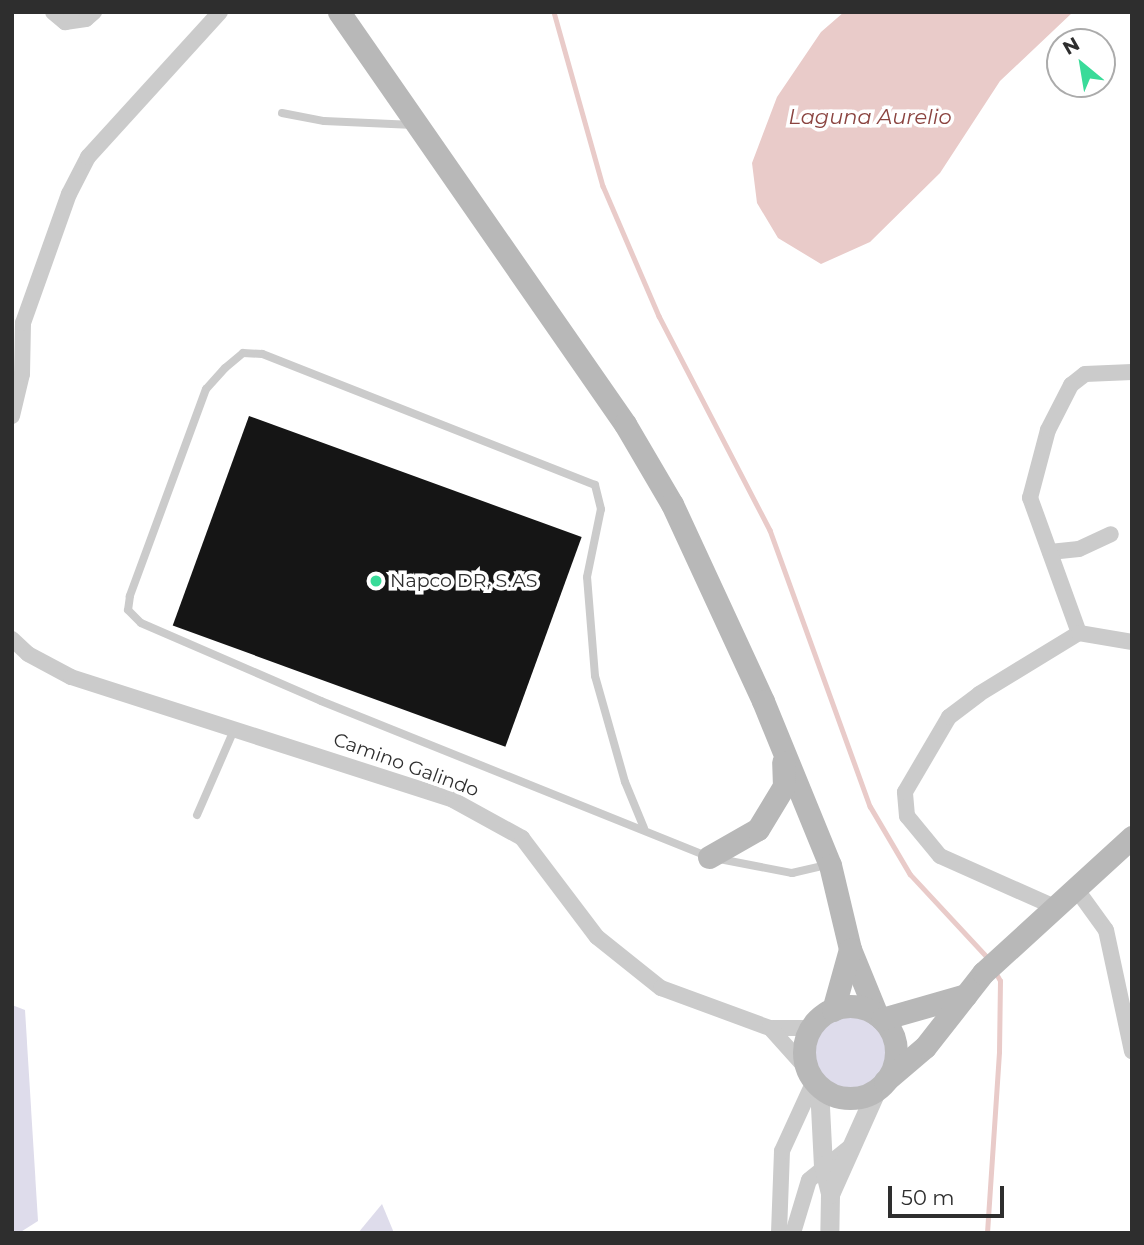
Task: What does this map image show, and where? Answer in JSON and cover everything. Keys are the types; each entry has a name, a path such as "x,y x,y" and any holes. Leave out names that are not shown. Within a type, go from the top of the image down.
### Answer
{"main road":[{"path":"339,12 625,424 672,504 763,701 783,759 830,865 850,949 896,1049 881,1085"},
{"path":"709,857 758,829 784,786 783,759"},
{"path":"850,949 833,1010 811,1028 804,1045 813,1079 854,1098 881,1085 925,1047 983,973 1132,837"},
{"path":"833,1010 863,1008 879,1017 966,995"}],"street":[{"path":"53,12 65,22 86,19 94,12"},
{"path":"12,416 22,374 23,323 88,157 220,12"},
{"path":"1079,633 1030,498 1048,430 1071,385 1085,374 1132,372"},
{"path":"1050,552 1079,549 1111,534"},
{"path":"1057,908 940,856 907,816 905,792 949,717 979,694 1079,633 1132,642"},
{"name":"Camino Galindo","path":"12,639 28,654 71,677 453,800 522,838 597,937 636,973 660,988 770,1028 811,1028"},
{"path":"1077,890 1106,930 1132,1051"},
{"name":"Camino Galindo","path":"770,1028 813,1079"},
{"path":"813,1079 823,1165 830,1194 829,1233"},
{"path":"779,1233 782,1151 813,1079"},
{"path":"830,1194 849,1148 881,1085"},
{"path":"793,1233 805,1187 823,1165 849,1148"}],"lane":[{"path":"282,113 324,121 416,125"},
{"path":"644,828 625,782 595,676 587,577 601,509 595,485 262,354 243,353 225,368 206,389 130,596 128,610 141,623 321,701 644,828 709,857 792,873 830,865"},
{"path":"197,815 234,730"}],"shaded area":[{"path":"12,1005 25,1010 38,1221 19,1233 12,1233"},
{"path":"849,1013 864,1016 877,1025 886,1038 889,1053 886,1068 877,1081 864,1090 849,1093 834,1090 821,1081 812,1068 809,1053 812,1038 821,1025 834,1016"},
{"path":"382,1204 394,1233 358,1233"}],"water":[{"name":"Laguna Aurelio","path":"844,12 1073,12 1056,28 1046,28 1046,38 1000,81 940,173 870,242 821,264 778,238 757,203 752,163 777,97 821,32"}],"building":[{"name":"Napco DR, S.AS","path":"249,416 582,537 505,747 173,626"}],"waterway":[{"path":"554,12 603,186 659,316 770,530 870,806 910,874 989,959"},
{"path":"987,1233 999,1052 1000,981 994,970"}],"place":[{"name":"Napco DR, S.AS","path":"376,581"}]}
